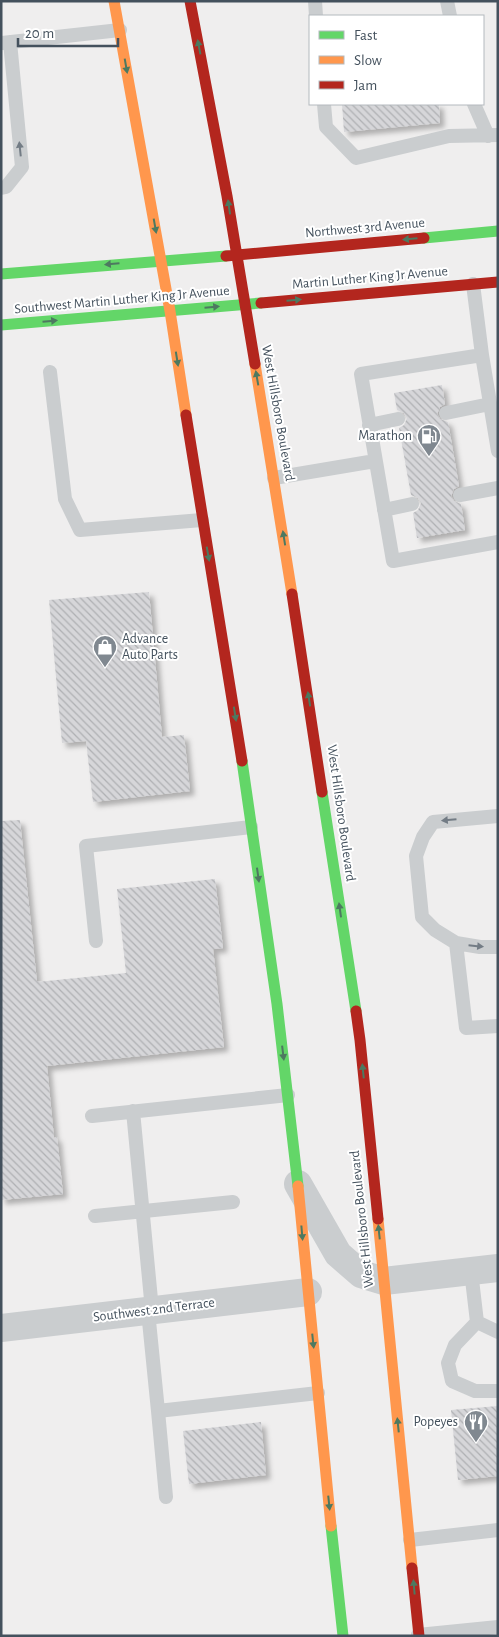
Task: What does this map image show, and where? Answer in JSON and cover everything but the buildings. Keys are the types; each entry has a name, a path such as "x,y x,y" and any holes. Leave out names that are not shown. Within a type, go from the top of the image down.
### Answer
{"main road":[{"path":"114,1 170,311 202,520 222,634 277,1004 298,1184 343,1636"},
{"name":"West Hillsboro Boulevard","path":"190,1 227,196 274,478 360,1040 418,1636"},
{"name":"Northwest 3rd Avenue","path":"236,255 498,231"},
{"path":"1,274 236,255"},
{"name":"Martin Luther King Jr Avenue","path":"245,304 498,282"},
{"name":"Southwest Martin Luther King Jr Avenue","path":"1,325 245,304"}],"street":[{"path":"298,1184 338,1254 361,1274 384,1281 498,1268"},
{"name":"Southwest 2nd Terrace","path":"1,1328 308,1292"}],"lane":[{"path":"315,1 316,15"},
{"path":"447,1 450,15"},
{"path":"1,188 6,187 22,167 5,43 120,30"},
{"path":"324,105 326,127 356,158 449,136 493,135"},
{"path":"475,105 493,135"},
{"path":"473,284 482,355 498,452"},
{"path":"482,355 361,374 393,561 498,542"},
{"path":"50,372 65,499 80,530 202,520"},
{"path":"446,413 490,404"},
{"path":"369,425 398,420"},
{"path":"274,478 375,461"},
{"path":"460,495 498,488"},
{"path":"384,510 412,504"},
{"path":"498,816 433,822 423,837 416,856 422,917 435,930 456,943 480,947 498,946"},
{"path":"96,941 86,846 251,827"},
{"path":"456,943 466,1028 498,1026"},
{"path":"92,1116 288,1095"},
{"path":"133,1111 166,1497"},
{"path":"95,1216 233,1202"},
{"path":"471,1271 477,1322 456,1345 448,1363 452,1381 474,1391 498,1391"},
{"path":"477,1322 498,1332"},
{"path":"158,1411 318,1393"},
{"path":"410,1540 498,1530"},
{"path":"418,1636 498,1627"}],"traffic: fast":[{"path":"424,238 498,231"},
{"path":"1,274 226,256"},
{"path":"1,325 261,303"},
{"path":"242,761 277,1004 298,1186"},
{"path":"322,792 356,1011"},
{"path":"331,1526 343,1636"}],"traffic: slow":[{"path":"114,1 170,311 186,415"},
{"path":"255,364 292,594"},
{"path":"298,1186 331,1526"},
{"path":"378,1219 412,1568"}],"traffic: jam":[{"path":"190,1 227,196 255,364"},
{"path":"226,256 424,238"},
{"path":"261,303 498,282"},
{"path":"186,415 242,761"},
{"path":"292,594 322,792"},
{"path":"356,1011 378,1219"},
{"path":"412,1568 419,1636"}],"place":[{"name":"Marathon","path":"429,457"},
{"name":"Advance Auto Parts","path":"105,668"},
{"name":"Popeyes","path":"476,1443"}]}
